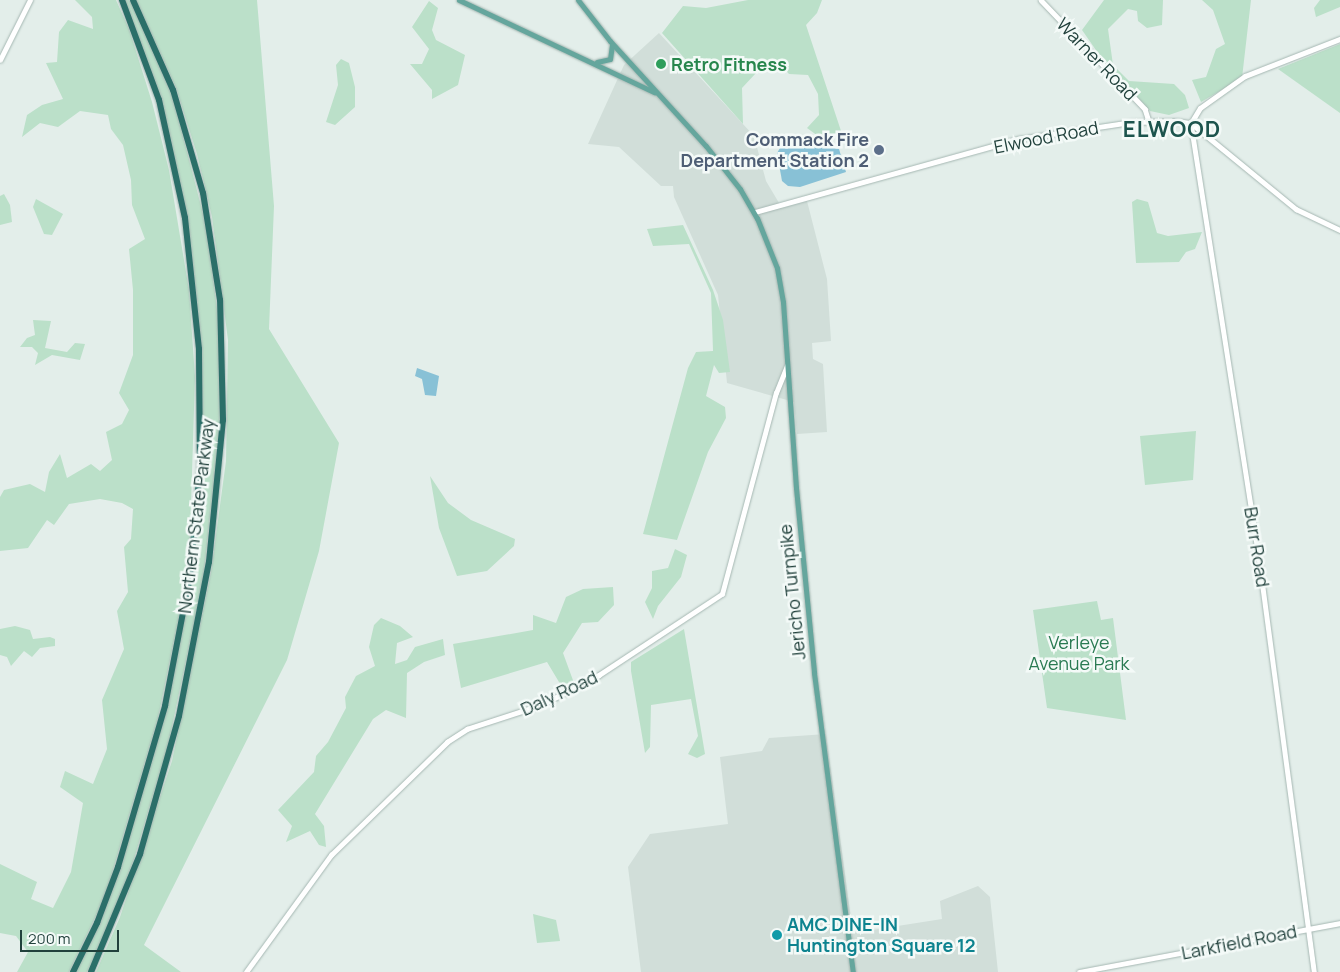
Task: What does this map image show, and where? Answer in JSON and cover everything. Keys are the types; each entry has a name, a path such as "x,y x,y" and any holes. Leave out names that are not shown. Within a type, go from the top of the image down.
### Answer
{"highway":[{"name":"Northern State Parkway","path":"73,972 97,922 118,867 165,706 190,576 201,456 197,313 181,194 159,100 122,0"},
{"name":"Northern State Parkway","path":"91,972 136,866 179,716 209,562 224,420 220,306 204,199 171,84 133,0"}],"main road":[{"path":"460,0 594,62 656,94"},
{"name":"Jericho Turnpike","path":"578,0 612,44 656,94 706,146 755,212 781,281 814,673 853,972"},
{"path":"594,62 610,58 612,44"}],"street":[{"path":"0,60 30,0"},
{"name":"Warner Road","path":"1041,0 1145,109 1149,121"},
{"path":"1340,38 1245,76 1200,108 1190,123 1288,204 1340,230"},
{"name":"Elwood Road","path":"755,212 1019,139 1149,121 1190,123"},
{"name":"Burr Road","path":"1190,123 1260,565 1314,972"},
{"name":"Daly Road","path":"246,972 331,855 447,742 466,729 541,705 598,675 722,594 776,394 787,365"},
{"name":"Larkfield Road","path":"1079,972 1340,923"}],"shaded area":[{"path":"659,33 754,136 766,181 782,208 807,201 827,279 831,341 812,343 813,359 823,364 827,432 797,434 794,402 727,383 718,295 674,197 673,186 661,186 619,147 588,144 624,65"},
{"path":"826,734 853,933 942,919 940,901 978,886 990,897 998,972 641,972 628,867 650,834 728,824 720,757 762,751 769,738"}],"green space":[{"path":"75,0 116,0 129,29 152,102 169,170 189,290 195,377 190,538 183,597 158,718 105,897 69,972 17,972 28,952 16,936 0,933 0,864 37,882 31,899 53,908 71,872 83,803 60,787 65,771 93,784 107,749 102,700 124,649 117,611 128,592 124,547 131,539 133,509 122,503 100,499 69,504 54,525 47,520 28,548 0,551 0,497 4,490 30,484 45,492 49,472 60,454 67,478 91,464 100,471 112,460 106,432 122,424 129,410 119,393 133,355 133,290 129,249 145,239 132,205 131,180 123,145 111,129 108,115 80,111 58,127 40,123 22,137 27,115 42,105 63,99 46,63 57,62 59,32 68,20 93,29 92,17"},
{"path":"125,0 129,0 145,30 172,94 207,229 218,317 221,415 203,581 168,745 134,859 105,935 87,972 75,972 115,882 174,675 202,461 199,318 189,231 171,139"},
{"path":"136,0 257,0 274,206 269,329 339,443 319,551 287,660 144,945 181,972 96,972 120,917 172,761 211,572 226,461 228,340 212,217 197,154 176,88"},
{"path":"748,0 822,0 817,13 806,25 843,137 818,136 807,128 819,115 818,94 808,75 789,74 778,62 756,73 742,88 743,124 662,33 683,6 706,8"},
{"path":"1104,0 1163,0 1162,25 1147,28 1138,21 1137,11 1128,9 1108,29 1113,65 1129,81 1174,84 1185,95 1189,108 1169,115 1150,111 1098,53 1082,30"},
{"path":"1202,0 1251,0 1242,78 1201,102 1192,80 1206,77 1216,49 1225,44 1213,10"},
{"path":"1320,0 1340,0 1340,7 1316,17 1314,8"},
{"path":"429,1 438,8 432,30 436,40 465,55 458,85 432,99 432,90 410,64 422,64 429,49 412,27"},
{"path":"1340,44 1340,113 1278,69"},
{"path":"341,59 349,63 355,87 355,107 335,125 326,122 338,85 336,65"},
{"path":"4,194 10,205 12,222 0,225 0,196"},
{"path":"36,199 63,214 52,235 44,234 33,207"},
{"path":"1137,199 1148,202 1157,233 1168,236 1202,232 1195,249 1186,252 1179,262 1136,263 1132,202"},
{"path":"683,225 713,290 723,320 730,372 719,373 714,365 706,396 725,407 726,418 708,452 677,540 643,534 688,368 696,352 713,351 711,293 689,244 653,246 647,229"},
{"path":"33,320 51,321 45,348 67,352 75,343 85,344 80,360 52,355 35,365 38,353 32,347 20,347 27,338 35,335"},
{"path":"1196,431 1193,480 1145,485 1140,436"},
{"path":"430,476 448,503 471,520 515,539 514,546 487,571 457,576 439,528"},
{"path":"675,549 687,555 681,577 658,606 653,619 645,602 652,588 652,571 668,568"},
{"path":"613,587 614,605 598,622 582,623 563,653 574,683 562,687 547,662 461,688 453,644 533,630 533,615 556,623 566,597 583,589"},
{"name":"Verleye Avenue Park","path":"1097,601 1101,620 1113,618 1126,720 1047,708 1033,610"},
{"path":"381,618 400,626 413,637 397,643 395,664 407,660 415,647 443,639 445,655 424,662 407,673 406,718 386,710 373,719 315,814 324,826 326,847 319,845 310,831 286,842 292,826 278,810 314,772 316,756 328,742 346,708 345,697 356,676 375,666 369,647 374,625"},
{"path":"15,626 30,630 33,639 50,637 55,639 55,646 40,648 32,657 24,651 11,666 7,657 0,655 0,629"},
{"path":"684,629 705,754 697,758 688,754 698,736 691,699 651,705 650,747 645,753 631,662"},
{"path":"533,914 556,920 560,941 537,943"}],"water":[{"path":"801,143 830,144 839,149 846,172 800,187 788,186 782,181 777,153 780,148"},
{"path":"417,368 439,376 436,396 425,395 422,379 415,376"}],"place":[{"name":"Retro Fitness","path":"661,64"},
{"name":"Commack Fire Department Station 2","path":"879,150"},
{"name":"AMC DINE-IN Huntington Square 12","path":"777,935"}],"district":[{"name":"ELWOOD","path":"1172,130"}]}
